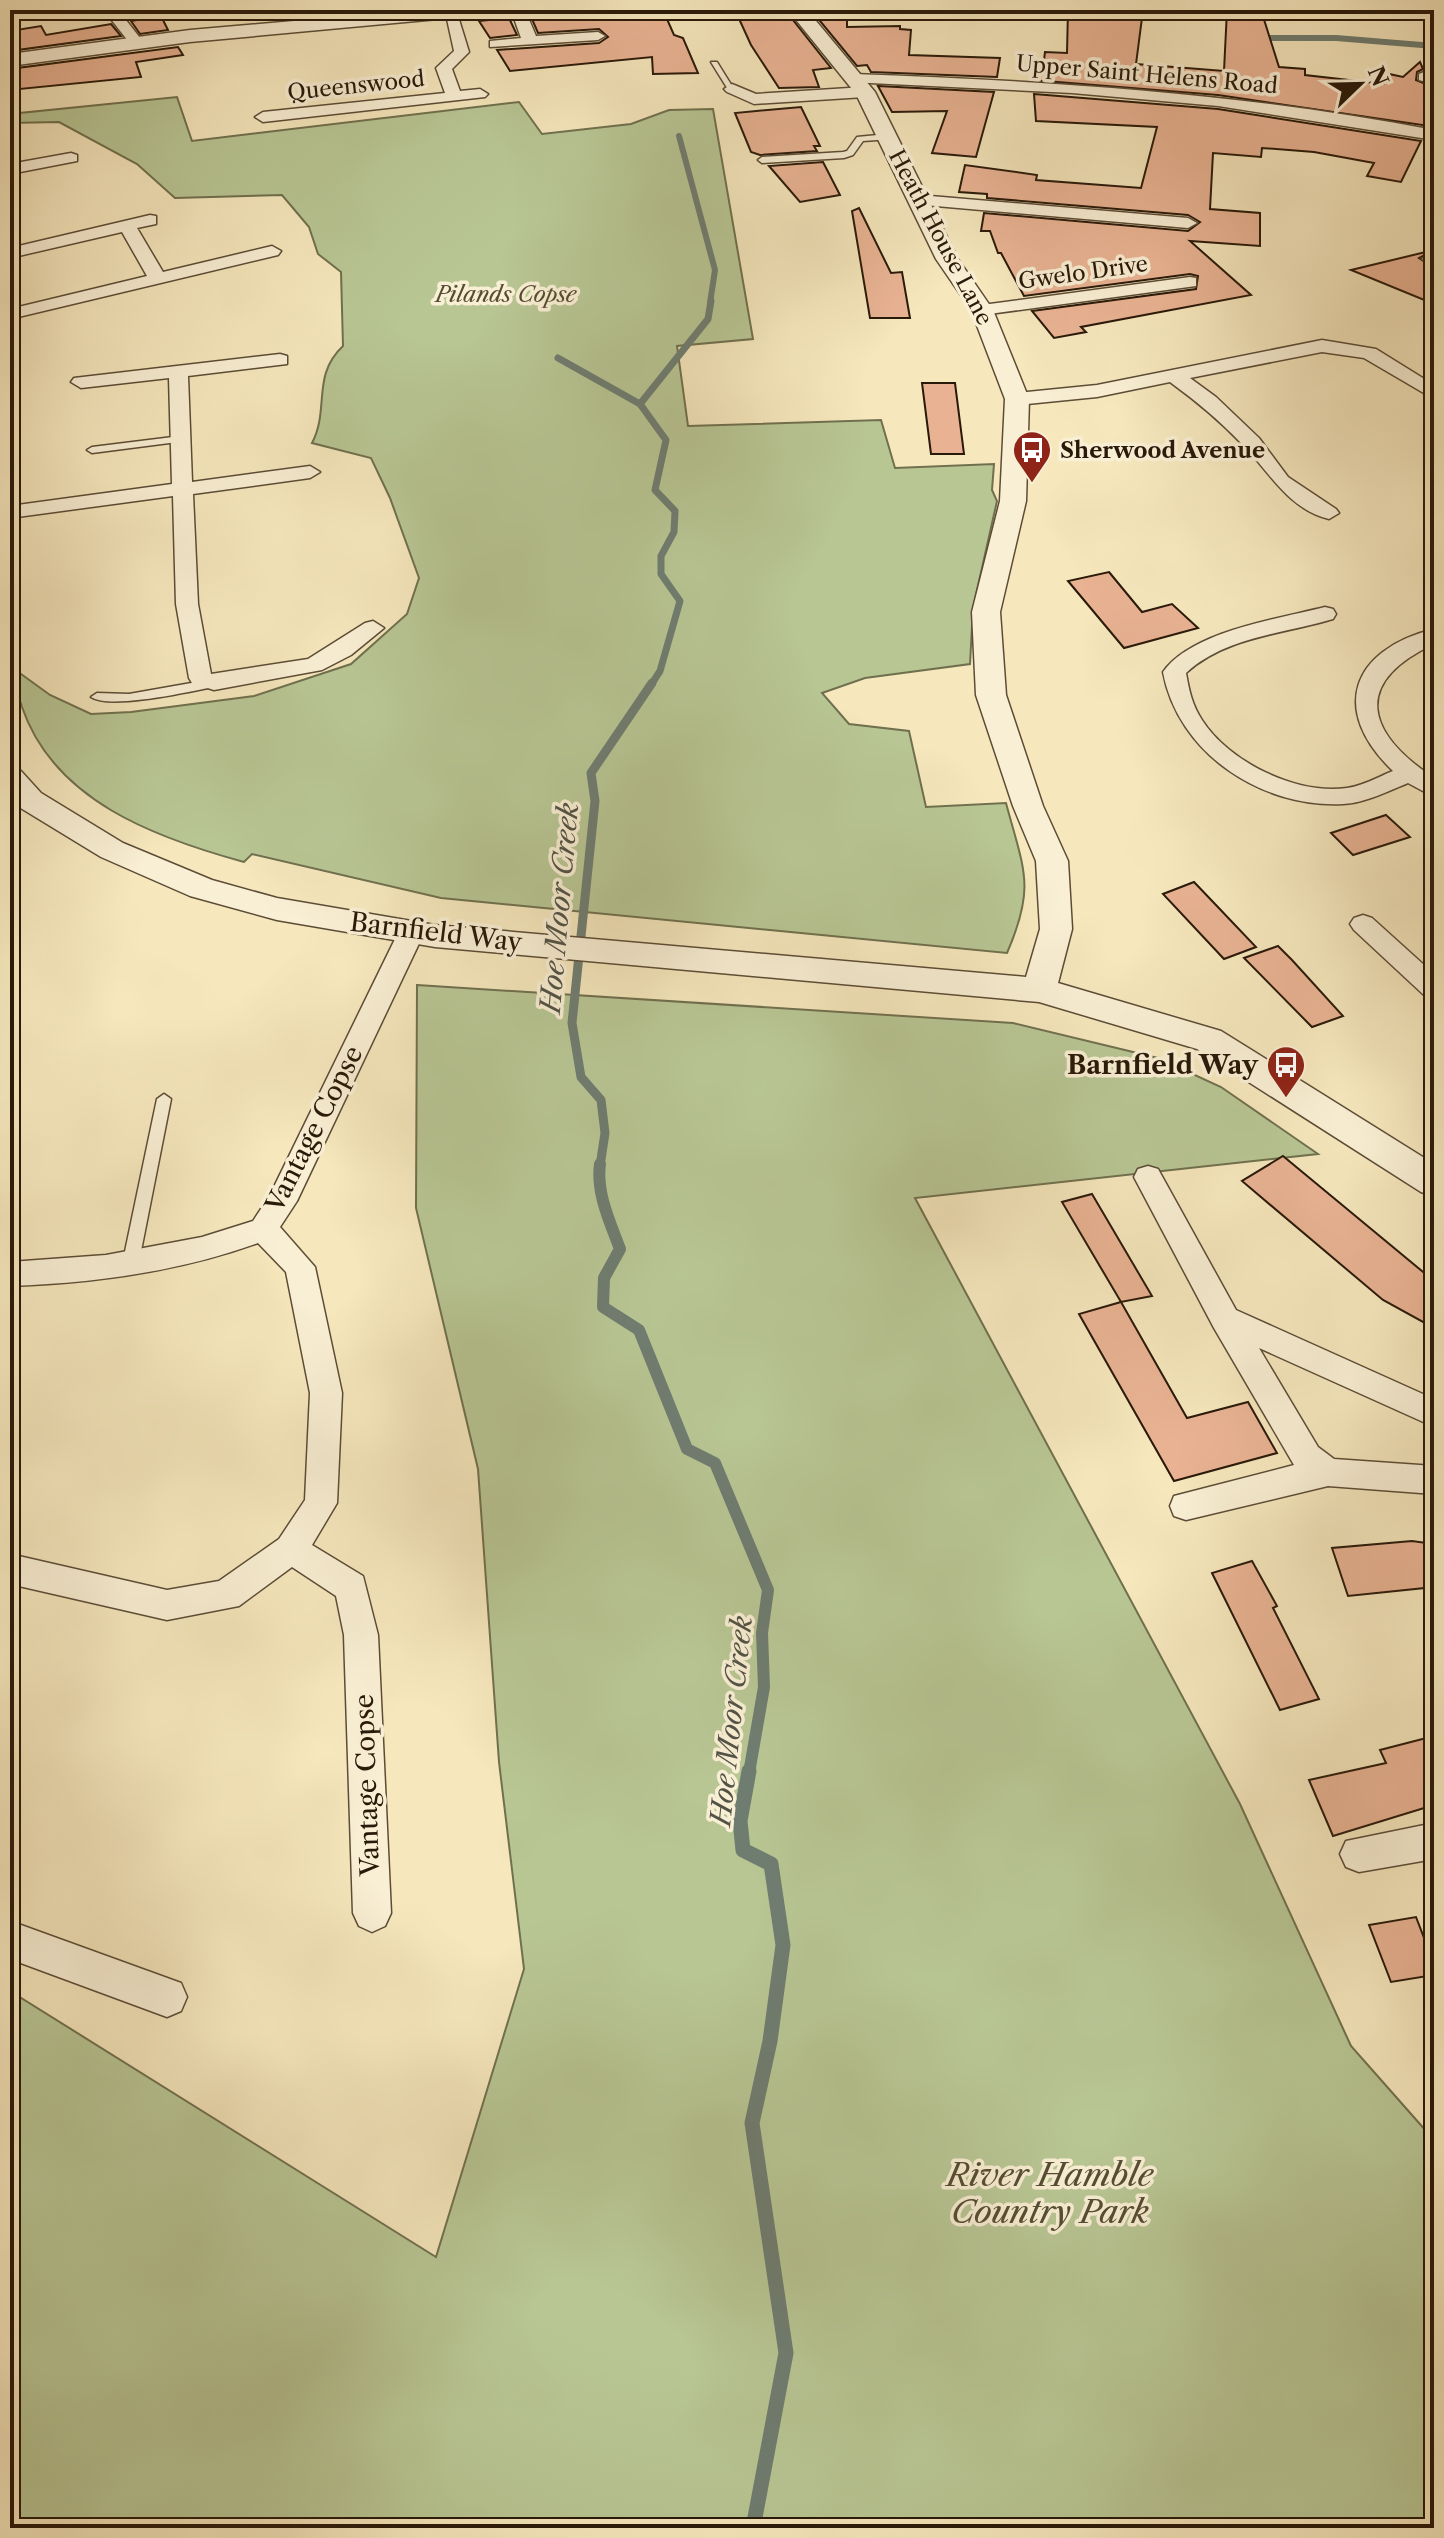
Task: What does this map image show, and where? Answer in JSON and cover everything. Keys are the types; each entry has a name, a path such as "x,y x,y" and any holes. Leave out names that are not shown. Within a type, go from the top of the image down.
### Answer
{"street":[{"path":"10,60 137,43 481,10"},
{"path":"518,10 530,41"},
{"name":"Heath House Lane","path":"797,10 859,86 888,137 947,259 982,310 1017,399 1013,501 986,612 991,695 1028,806 1052,861 1056,929 1039,990"},
{"name":"Queenswood","path":"450,13 462,52 444,68 454,97"},
{"path":"117,18 137,43"},
{"path":"495,44 598,36"},
{"name":"Upper Saint Helens Road","path":"732,89 754,99 859,86 1038,85 1309,111 1434,135"},
{"name":"Queenswood","path":"263,117 480,94"},
{"path":"10,169 46,156 71,158"},
{"path":"919,200 1188,223"},
{"path":"10,253 150,220"},
{"path":"127,226 158,279"},
{"path":"10,314 272,251"},
{"name":"Gwelo Drive","path":"982,310 1190,282"},
{"path":"1017,399 1097,391 1322,346 1369,353 1434,393"},
{"path":"81,382 280,360"},
{"path":"178,371 187,604 200,678 214,683 314,665 343,650 373,628"},
{"path":"1173,375 1209,401 1252,442 1281,481 1329,513"},
{"path":"10,512 310,472"},
{"path":"1325,614 1304,630 1214,645 1185,659 1174,672 1175,688 1184,711 1224,756 1250,774 1294,792 1348,796 1408,774"},
{"path":"1434,636 1406,646 1386,658 1374,672 1366,691 1365,707 1369,727 1408,774 1434,789"},
{"name":"Barnfield Way","path":"10,778 30,800 112,850 201,888 277,909 423,934 1039,990"},
{"path":"1363,924 1423,963 1434,989"},
{"name":"Vantage Copse","path":"10,1569 167,1605 227,1595 291,1549 321,1503 326,1393 300,1267 263,1229 282,1201 423,934"},
{"path":"1039,990 1140,1017 1209,1040 1434,1182"},
{"path":"1148,1177 1225,1319 1307,1457 1328,1472"},
{"path":"10,1274 55,1273 214,1248 263,1229"},
{"path":"1225,1319 1430,1412"},
{"path":"1186,1506 1328,1472 1434,1480"},
{"name":"Vantage Copse","path":"291,1549 351,1587 361,1635 372,1913"},
{"path":"1359,1854 1434,1841"},
{"path":"10,1940 167,1997"}],"lane":[{"path":"714,64 732,89"},
{"path":"762,160 844,155 850,153 860,139 888,137"},
{"path":"92,450 181,439"},
{"path":"97,697 129,698 214,683"},
{"path":"131,1261 164,1099"}],"green space":[{"name":"Pilands Copse","path":"177,97 192,141 519,102 542,134 631,124 669,110 713,109 753,339 677,346 688,426 881,420 895,468 994,464 992,490 997,501 973,608 970,664 865,678 822,693 849,724 909,731 926,807 1006,803 1024,878 1022,911 1007,953 441,898 252,854 244,862 177,841 112,811 83,791 58,768 37,740 22,707 10,666 50,695 91,714 131,712 254,696 351,664 407,614 419,578 390,498 371,458 312,443 320,418 327,369 343,346 341,272 318,254 309,227 282,195 175,198 137,164 59,122 10,123 10,114"},
{"name":"River Hamble Country Park","path":"417,985 1013,1023 1158,1058 1221,1087 1318,1154 915,1198 1240,1804 1351,2046 1434,2140 1434,2528 10,2528 10,1991 436,2257 524,1969 499,1762 478,1469 416,1208"}],"building":[{"path":"599,10 663,10 674,35 683,38 698,73 653,74 652,57 510,71 497,50 599,43 608,37 599,29 538,33 532,19"},
{"path":"735,10 785,10 831,68 813,70 819,87 779,88 751,45"},
{"path":"811,10 847,10 847,27 900,26 900,29 911,30 909,55 1000,58 997,77 871,72 867,65 857,66"},
{"path":"1068,10 1143,10 1136,64 1224,71 1227,10 1261,10 1279,67 1305,69 1305,75 1384,84 1389,74 1403,77 1420,62 1423,69 1417,72 1416,80 1431,86 1434,116 1429,126 1218,95 1033,80 1032,60 1044,60 1045,52 1067,53"},
{"path":"161,16 168,30 140,34 131,21"},
{"path":"509,18 517,35 490,38 479,21"},
{"path":"111,24 121,36 10,51 10,31 41,26 46,35"},
{"path":"178,47 183,55 136,62 141,77 10,90 10,69"},
{"path":"878,86 994,92 976,157 932,153 947,111 892,112"},
{"path":"1034,94 1218,109 1421,141 1401,182 1367,176 1374,163 1314,152 1262,148 1261,157 1213,153 1210,209 1260,213 1260,246 1190,241 1251,295 1081,327 1086,332 1054,338 1032,311 1196,289 1198,276 1190,274 1024,296 1001,253 998,253 990,231 981,231 984,213 1188,231 1200,222 1188,215 987,198 987,194 959,192 965,165 1037,175 1036,180 1141,188 1157,127 1036,121"},
{"path":"801,107 820,146 814,146 817,151 760,155 751,152 735,113"},
{"path":"823,162 840,195 800,202 769,166"},
{"path":"859,208 891,273 902,272 910,318 870,318 852,211"},
{"path":"1434,250 1419,258 1434,268 1434,304 1351,270"},
{"path":"922,383 955,383 964,454 931,454"},
{"path":"1109,572 1142,612 1172,604 1198,628 1124,648 1068,581"},
{"path":"1386,815 1410,837 1353,855 1331,833"},
{"path":"1194,882 1256,947 1224,959 1163,894"},
{"path":"1278,946 1343,1016 1312,1027 1244,958"},
{"path":"1283,1156 1434,1281 1434,1328 1383,1300 1242,1181"},
{"path":"1092,1194 1152,1296 1121,1302 1062,1202"},
{"path":"1121,1302 1187,1418 1248,1402 1277,1453 1174,1481 1079,1314"},
{"path":"1412,1541 1434,1544 1434,1587 1348,1596 1332,1548"},
{"path":"1252,1561 1277,1606 1273,1608 1319,1699 1280,1710 1212,1573"},
{"path":"1434,1736 1434,1805 1333,1836 1309,1780 1386,1763 1380,1750"},
{"path":"1416,1917 1434,1964 1434,1975 1391,1982 1369,1925"}],"waterway":[{"name":"Hoe Moor Creek","path":"1269,38 1336,38 1434,46"},
{"name":"Hoe Moor Creek","path":"679,136 715,270 710,303"},
{"name":"Hoe Moor Creek","path":"640,404 708,319 711,301"},
{"path":"558,358 640,404"},
{"name":"Hoe Moor Creek","path":"640,404 666,440 655,490 675,511 674,532 661,556 661,574 680,601 660,671 651,685"},
{"name":"Hoe Moor Creek","path":"600,1166 605,1133 601,1100 581,1077 572,1023 595,801 591,773 652,683"},
{"name":"Hoe Moor Creek","path":"600,1164 602,1197 620,1249 604,1278 603,1307 639,1330 687,1449 715,1463 768,1590 762,1633 764,1687 749,1773"},
{"name":"Hoe Moor Creek","path":"749,1771 740,1821 743,1850 771,1864 783,1945 770,2041 752,2123 786,2353 753,2528"}],"place":[{"name":"Sherwood Avenue","path":"1032,484"},
{"name":"Barnfield Way","path":"1286,1099"}]}
